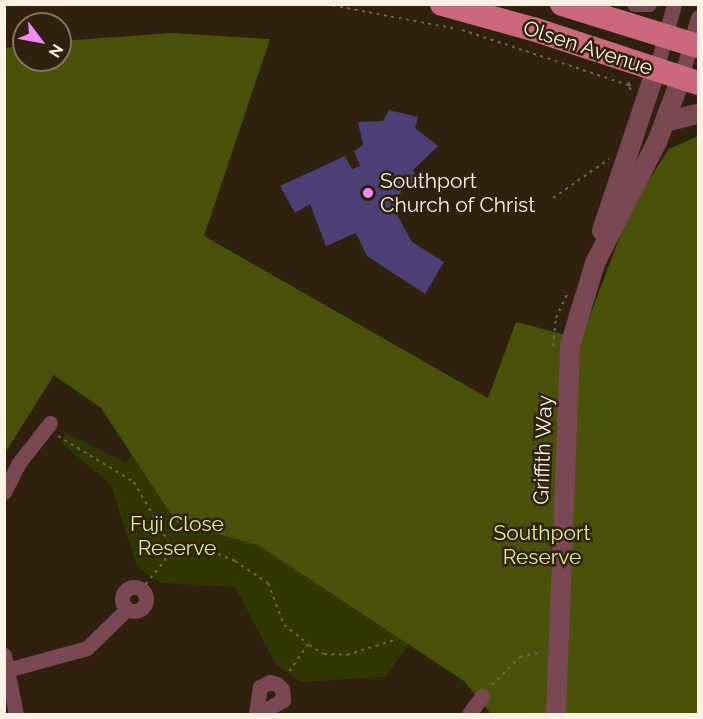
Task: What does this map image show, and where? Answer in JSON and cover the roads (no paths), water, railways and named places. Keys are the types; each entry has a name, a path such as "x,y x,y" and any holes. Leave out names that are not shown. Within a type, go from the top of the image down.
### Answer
{"main road":[{"name":"Olsen Avenue","path":"442,4 533,29 690,81"},
{"name":"Olsen Avenue","path":"570,7 694,45"}],"street":[{"path":"570,7 603,4"},
{"path":"634,4 649,4"},
{"path":"656,70 674,4"},
{"path":"690,81 699,17"},
{"name":"Griffith Way","path":"556,714 570,346 611,202 656,70"},
{"name":"Griffith Way","path":"595,263 665,122 690,81"},
{"path":"665,122 699,114"},
{"path":"4,492 18,464 48,426"},
{"path":"16,714 6,663 87,648 127,609 138,610 144,605 141,590"},
{"path":"270,682 280,686 284,696 281,703 257,714 260,687 270,682"},
{"path":"469,714 482,696"}],"place":[{"name":"Southport Church of Christ","path":"368,193"}],"park label":[{"name":"Fuji Close Reserve","path":"177,536"},
{"name":"Southport Reserve","path":"542,545"}]}
